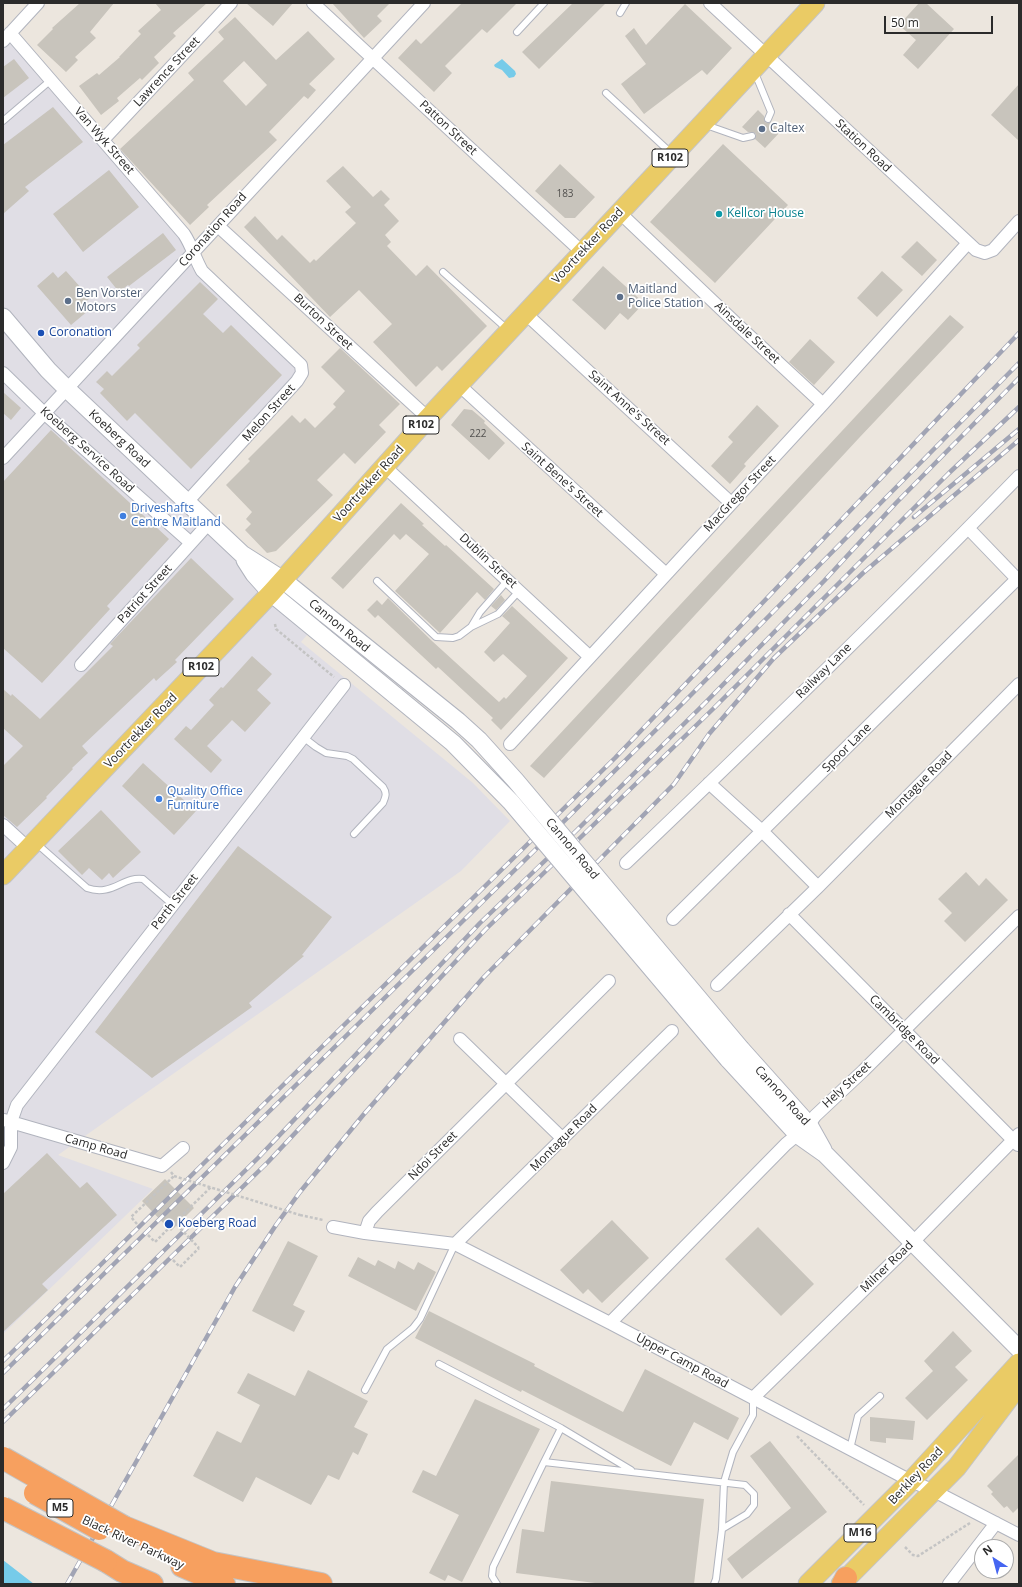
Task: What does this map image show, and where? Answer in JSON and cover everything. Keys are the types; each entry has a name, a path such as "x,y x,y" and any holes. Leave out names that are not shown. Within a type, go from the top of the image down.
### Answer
{"highway":[{"path":"3,1458 121,1533 214,1563 321,1584"},
{"name":"Black River Parkway","path":"3,1474 70,1514 121,1533 224,1584"},
{"name":"M5","path":"3,1508 122,1572 152,1584"}],"main road":[{"name":"Voortrekker Road","path":"3,875 277,586 428,418 815,3"},
{"name":"Koeberg Road","path":"3,317 48,370 67,389 277,586"},
{"name":"Cannon Road","path":"277,586 325,614 458,721 479,740 516,780 734,1054"},
{"name":"Cannon Road","path":"277,586 313,628 453,743 481,771 511,802 734,1054 825,1154 1019,1349"},
{"name":"Berkley Road","path":"808,1584 911,1481 1019,1363"},
{"name":"Berkley Road","path":"843,1582 934,1491 974,1446 1019,1385"}],"street":[{"path":"7,37 38,3"},
{"name":"Lawrence Street","path":"103,140 231,3"},
{"name":"Patton Street","path":"313,3 582,252"},
{"name":"Coronation Road","path":"3,458 424,3"},
{"name":"Station Road","path":"710,3 968,243 980,252 989,252 993,250 1019,221"},
{"name":"Van Wyk Street","path":"7,37 51,80 184,234 193,253"},
{"name":"Ainsdale Street","path":"620,212 823,404"},
{"name":"Burton Street","path":"218,226 428,418"},
{"name":"MacGregor Street","path":"510,744 731,502 823,404 968,243"},
{"name":"Melon Street","path":"187,502 297,382 302,373 301,365 295,357 202,270 193,253"},
{"name":"Saint Anne's Street","path":"526,314 731,502"},
{"name":"Koeberg Service Road","path":"3,373 44,413 191,543"},
{"name":"Saint Bene's Street","path":"459,385 666,574"},
{"name":"Dublin Street","path":"384,466 520,590 590,657"},
{"name":"Railway Lane","path":"626,863 710,783 1019,476"},
{"name":"Patriot Street","path":"81,664 209,523"},
{"path":"968,528 1018,579"},
{"name":"Spoor Lane","path":"673,919 763,832 1018,579"},
{"name":"Perth Street","path":"7,1121 17,1105 303,737 340,682"},
{"name":"Montague Road","path":"717,985 818,887 1019,684"},
{"path":"710,783 763,832 818,887"},
{"path":"3,825 31,845"},
{"name":"Cambridge Road","path":"790,914 1017,1140"},
{"name":"Hely Street","path":"610,1323 775,1156 803,1130 815,1116 905,1030 1019,916"},
{"name":"Ndoi Street","path":"365,1233 369,1221 377,1212 609,981"},
{"name":"Montague Road","path":"455,1244 672,1031"},
{"path":"460,1039 563,1139"},
{"path":"3,1163 11,1147 7,1121"},
{"name":"Camp Road","path":"7,1121 162,1166 183,1148"},
{"name":"Milner Road","path":"753,1398 1017,1140"},
{"name":"Upper Camp Road","path":"328,1224 365,1233 455,1244 610,1323 911,1481 934,1491 1019,1535"},
{"path":"949,1584 996,1523"}],"lane":[{"path":"517,32 544,3"},
{"path":"620,13 626,3"},
{"path":"754,70 771,112 768,119"},
{"path":"3,121 51,80"},
{"path":"606,94 673,155"},
{"path":"702,124 743,138 752,136"},
{"path":"442,272 509,331"},
{"path":"471,627 480,612 508,580"},
{"path":"377,581 436,637 453,638 459,636 471,627 498,614 520,590"},
{"path":"303,737 326,753 347,756 353,759 386,791 386,797 383,803 354,834"},
{"path":"31,845 87,888 96,891 108,890 136,878 143,879 173,905"},
{"path":"365,1390 387,1349 413,1328 420,1319 455,1244"},
{"path":"439,1364 561,1428 634,1472"},
{"path":"850,1449 858,1416 880,1396"},
{"path":"714,1584 716,1579 722,1529 724,1482 733,1452 753,1415 753,1398"},
{"path":"496,1584 492,1576 493,1567 561,1428"},
{"path":"544,1462 745,1485 754,1494 754,1505 747,1514 722,1529"}],"path":[{"path":"275,624 276,629 340,682"},
{"path":"171,1172 174,1176 300,1214 328,1224"},
{"path":"137,1224 131,1217 174,1176"},
{"path":"148,1235 155,1242 212,1187"},
{"path":"173,1260 180,1266 199,1248 175,1222"},
{"path":"796,1432 798,1438 864,1505"},
{"path":"905,1547 913,1555 918,1556 972,1522"}],"shaded area":[{"path":"10,33 184,234 197,263 302,373 187,502 313,628 301,642 473,783 510,821 461,871 58,1155 153,1189 3,1334 3,41"}],"water":[{"path":"502,59 515,71 516,74 514,77 509,78 502,70 495,67 494,65"},
{"path":"3,1560 34,1584 3,1584"}],"building":[{"path":"80,3 114,3 90,32 96,38 75,57 78,60 66,72 37,45 53,29 52,28"},
{"path":"155,3 207,3 173,33 176,36 154,57 159,63 142,80 140,78 117,98 119,101 101,115 79,86 97,73 99,75 120,57 141,34 138,31 161,10"},
{"path":"246,3 293,3 273,26"},
{"path":"332,3 390,3 377,16 382,21 364,38"},
{"path":"462,3 517,3 487,33 482,29 445,66 452,73 434,92 398,58 416,39 421,44"},
{"path":"573,3 606,3 539,69 522,52"},
{"path":"919,3 926,3 954,29 918,69 903,55 916,40 899,25"},
{"path":"685,4 732,48 707,75 702,70 644,114 621,84 646,64 625,36 634,28 646,45"},
{"path":"235,17 276,60 308,31 335,59 309,84 316,90 308,99 304,96 269,132 277,140 207,205 209,207 190,225 120,149 194,80 188,73 224,39 218,32","holes":["244,61 267,85 246,106 223,81"]},
{"path":"14,59 29,78 3,98 3,67"},
{"path":"1019,84 1019,141 991,115"},
{"path":"53,107 83,142 25,187 29,191 3,214 3,145"},
{"name":"Caltex","path":"758,110 764,116 765,122 771,122 781,131 765,148 755,139 755,133 748,132 742,127"},
{"name":"Kellcor House","path":"723,144 788,205 715,283 650,222"},
{"path":"560,164 595,197 575,218 565,218 535,191"},
{"path":"343,166 373,197 381,190 390,199 384,205 399,221 385,235 391,242 387,246 416,276 427,265 487,326 442,371 437,366 416,387 373,342 392,324 359,290 330,317 244,227 255,216 277,240 282,235 310,263 314,259 316,261 356,223 345,212 351,207 326,181"},
{"path":"109,170 139,207 83,252 53,214"},
{"path":"163,233 176,250 119,292 107,277"},
{"path":"917,241 937,260 922,276 901,257"},
{"name":"Maitland Police Station","path":"603,266 644,303 628,320 620,313 605,330 572,300"},
{"name":"Ben Vorster Motors","path":"66,271 90,298 83,304 89,310 71,325 37,286 53,272 58,278"},
{"path":"882,271 903,290 877,317 857,298"},
{"path":"200,282 218,299 203,314 223,333 231,325 282,375 191,469 135,413 127,421 100,393 104,389 96,382 107,371 112,376 140,348 137,345"},
{"path":"950,315 964,327 544,778 530,766"},
{"path":"810,339 835,362 814,385 789,362"},
{"path":"340,348 400,404 379,425 386,432 355,464 344,453 317,480 333,495 276,551 267,553 245,530 251,524 246,519 252,512 226,485 250,461 248,459 292,415 300,423 305,418 315,428 336,407 333,404 345,391 321,367"},
{"path":"3,392 21,408 11,420 3,413"},
{"path":"757,405 779,426 744,464 746,466 730,484 711,466 733,442 728,437"},
{"path":"464,409 472,410 485,421 484,423 505,443 489,460 451,425"},
{"path":"51,430 169,539 107,606 110,609 42,683 3,648 3,482"},
{"path":"401,503 424,524 422,525 494,589 485,600 477,592 440,633 395,591 429,554 406,534 400,540 394,534 343,589 331,578"},
{"path":"191,558 234,599 175,660 177,662 156,681 154,678 82,746 88,753 72,768 73,769 46,797 47,798 17,827 3,815 3,766 23,746 3,728 3,689 11,696 12,694 40,719 113,646 110,644"},
{"path":"501,595 505,600 496,610 491,606"},
{"path":"388,598 432,641 499,702 504,697 506,699 527,676 503,654 494,662 484,652 510,623 502,616 512,606 568,658 501,730 491,720 493,718 438,667 436,669 378,615 375,618 367,610 377,600 382,605"},
{"path":"252,656 272,674 257,690 271,703 245,732 232,720 207,746 222,760 211,773 174,739 186,726 191,730 214,705 209,700 221,687 223,688"},
{"name":"Quality Office Furniture","path":"143,763 196,811 174,835 122,786"},
{"path":"101,810 141,852 113,878 109,873 102,880 89,868 82,875 58,851"},
{"path":"238,846 332,917 302,955 304,956 249,1003 252,1007 152,1078 95,1032"},
{"path":"966,872 979,886 986,878 1008,900 965,942 944,921 952,913 938,899"},
{"path":"47,1153 80,1188 87,1182 117,1215 42,1284 48,1290 3,1332 3,1194"},
{"path":"165,1179 194,1208 171,1231 142,1201"},
{"path":"612,1220 649,1258 602,1303 588,1289 583,1294 560,1270"},
{"path":"758,1227 814,1284 781,1316 725,1259"},
{"path":"288,1241 318,1256 293,1305 305,1311 294,1332 252,1311"},
{"path":"358,1257 375,1266 378,1260 395,1269 398,1261 414,1270 418,1262 436,1272 416,1311 348,1276"},
{"path":"429,1311 535,1364 534,1366 623,1412 645,1369 739,1418 728,1440 694,1422 671,1466 522,1390 521,1392 415,1338"},
{"path":"953,1331 972,1351 955,1367 968,1380 927,1420 905,1398 933,1371 924,1361"},
{"path":"308,1370 368,1401 354,1427 368,1434 358,1455 353,1452 339,1480 328,1475 311,1505 256,1477 243,1502 193,1476 217,1431 241,1443 260,1405 237,1393 248,1373 295,1396"},
{"path":"475,1399 540,1429 462,1582 448,1575 445,1581 429,1573 459,1515 412,1492 423,1470 436,1476"},
{"path":"870,1417 915,1421 913,1440 886,1438 886,1443 870,1441"},
{"path":"770,1441 827,1512 742,1579 727,1559 791,1508 750,1456"},
{"path":"1019,1454 1019,1507 1013,1513 1007,1506 1004,1508 991,1494 993,1492 987,1486"},
{"path":"551,1481 704,1499 694,1584 603,1584 516,1573 522,1529 544,1532"}],"railway":[{"path":"3,1361 615,758 1019,333"},
{"path":"3,1373 683,703 1019,363"},
{"path":"3,1409 258,1158 480,923 576,831 706,702 824,581 896,503 1019,378"},
{"path":"3,1422 268,1162 486,929 713,709 949,473 1019,407"},
{"path":"914,517 1019,429"},
{"path":"67,1584 235,1287 300,1192 364,1114 483,978 674,784 709,734 774,658 863,573 1019,440"}],"place":[{"name":"Caltex","path":"762,129"},
{"name":"Kellcor House","path":"719,214"},
{"name":"Maitland Police Station","path":"620,297"},
{"name":"Ben Vorster Motors","path":"68,301"},
{"name":"Coronation","path":"41,333"},
{"name":"Driveshafts Centre Maitland","path":"123,516"},
{"name":"Quality Office Furniture","path":"159,799"},
{"name":"Koeberg Road","path":"169,1224"}]}
